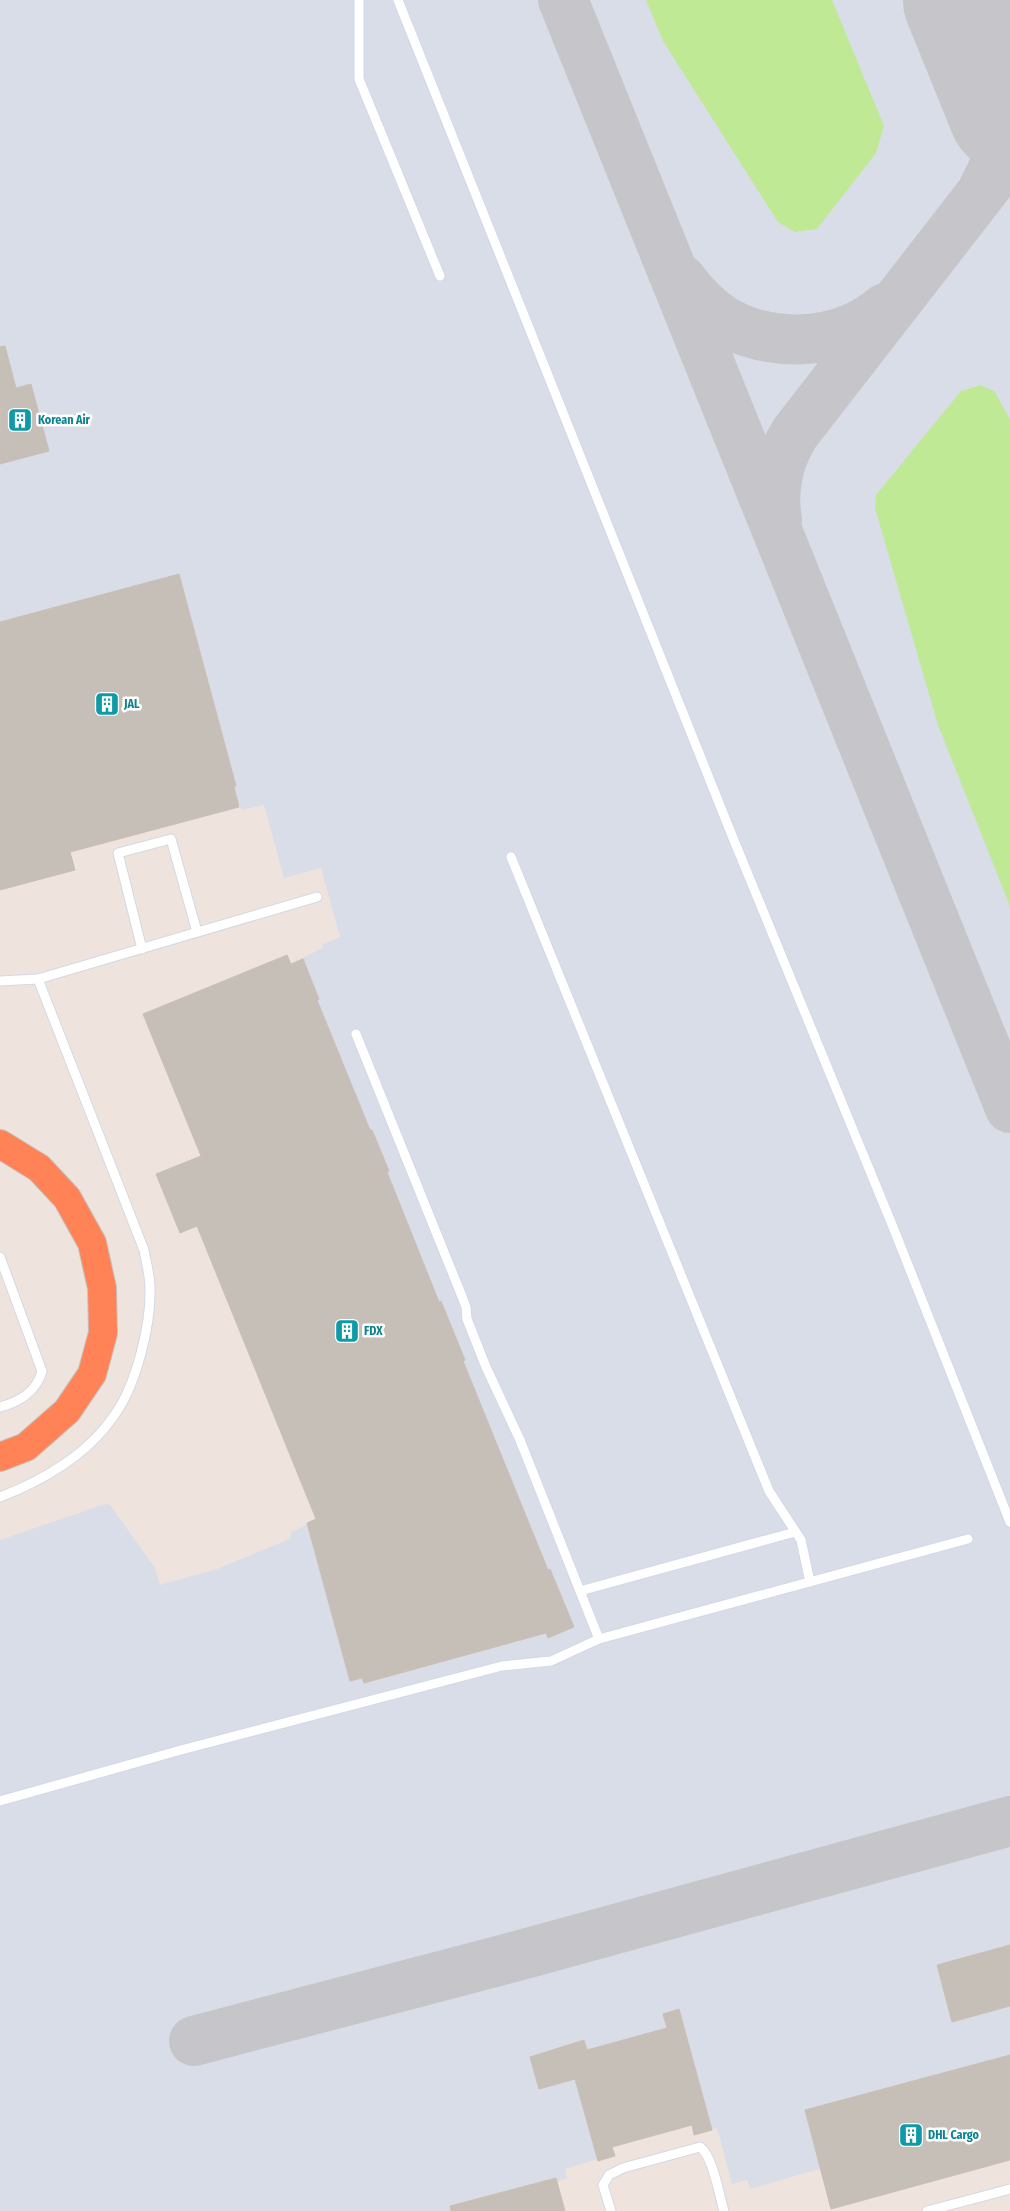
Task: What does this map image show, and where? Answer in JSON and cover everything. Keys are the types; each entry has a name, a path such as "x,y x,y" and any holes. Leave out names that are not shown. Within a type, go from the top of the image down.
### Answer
{"highway":[{"path":"0,1144 39,1168 67,1198 92,1243 102,1288 103,1333 92,1374 67,1411 26,1447 0,1457"}],"lane":[{"path":"359,0 359,79 440,276"},
{"path":"398,0 727,824 893,1227 1010,1522"},
{"path":"142,949 118,853 171,839 197,932"},
{"path":"511,857 769,1491 801,1540 810,1582"},
{"path":"0,982 38,979 317,897"},
{"path":"0,1497 46,1477 80,1452 114,1417 134,1376 147,1330 150,1287 144,1250 38,979"},
{"path":"356,1034 462,1294 467,1319 486,1367 517,1432 599,1639"},
{"path":"0,1257 42,1371 40,1378 26,1396 0,1407"},
{"path":"580,1591 795,1532"},
{"path":"0,1801 181,1750 502,1666 552,1661 599,1639 968,1539"},
{"path":"611,2211 603,2185 609,2175 622,2168 700,2148 704,2150 710,2160 724,2211"},
{"path":"927,2211 1010,2189"}],"shaded area":[{"path":"0,0 1010,0 1010,2114 750,2189 747,2180 732,2184 717,2128 709,2129 705,2118 599,2148 601,2158 565,2169 567,2178 555,2183 562,2211 0,2211 0,1540 105,1504 110,1505 155,1568 160,1585 217,1569 290,1539 291,1532 337,1511 288,965 323,948 322,945 340,937 321,868 284,878 264,805 241,810 240,805 231,807 0,627"}],"green space":[{"path":"646,0 832,0 884,126 876,153 817,229 795,232 778,222 663,41"},
{"path":"981,385 995,392 1010,420 1010,906 938,725 875,508 876,495 961,391"}],"building":[{"name":"Korean Air","path":"5,346 16,388 31,384 49,451 0,464 0,347"},
{"name":"JAL","path":"179,574 236,786 234,787 239,807 70,852 75,870 0,890 0,622"},
{"name":"FDX","path":"287,955 291,964 303,959 319,999 317,1000 370,1130 372,1130 389,1171 387,1172 439,1302 441,1301 465,1360 463,1361 548,1570 550,1569 574,1627 548,1638 546,1633 364,1683 362,1678 350,1681 307,1523 316,1519 197,1226 180,1233 156,1174 201,1156 143,1014"},
{"path":"1010,1945 1010,2006 952,2022 937,1965"},
{"path":"679,2009 712,2130 694,2135 692,2125 612,2147 615,2156 598,2161 575,2079 539,2089 530,2057 584,2040 587,2050 667,2028 663,2014"},
{"name":"DHL Cargo","path":"1010,2055 1010,2160 831,2209 805,2110"},
{"path":"556,2178 565,2211 451,2211 450,2206"}],"taxiway":[{"path":"563,0 1010,1108"},
{"path":"984,187 998,155 1001,123 997,90 988,56"},
{"path":"777,520 775,497 778,475 784,454 795,433 1010,156"},
{"path":"681,279 700,301 730,324 757,334 776,338 815,338 834,335 852,328 885,308"},
{"path":"194,2041 517,1956 1010,1821"}],"runway":[{"path":"965,0 1010,111"}],"place":[{"name":"Korean Air","path":"20,420"},
{"name":"JAL","path":"107,704"},
{"name":"FDX","path":"347,1331"},
{"name":"DHL Cargo","path":"911,2135"}]}
